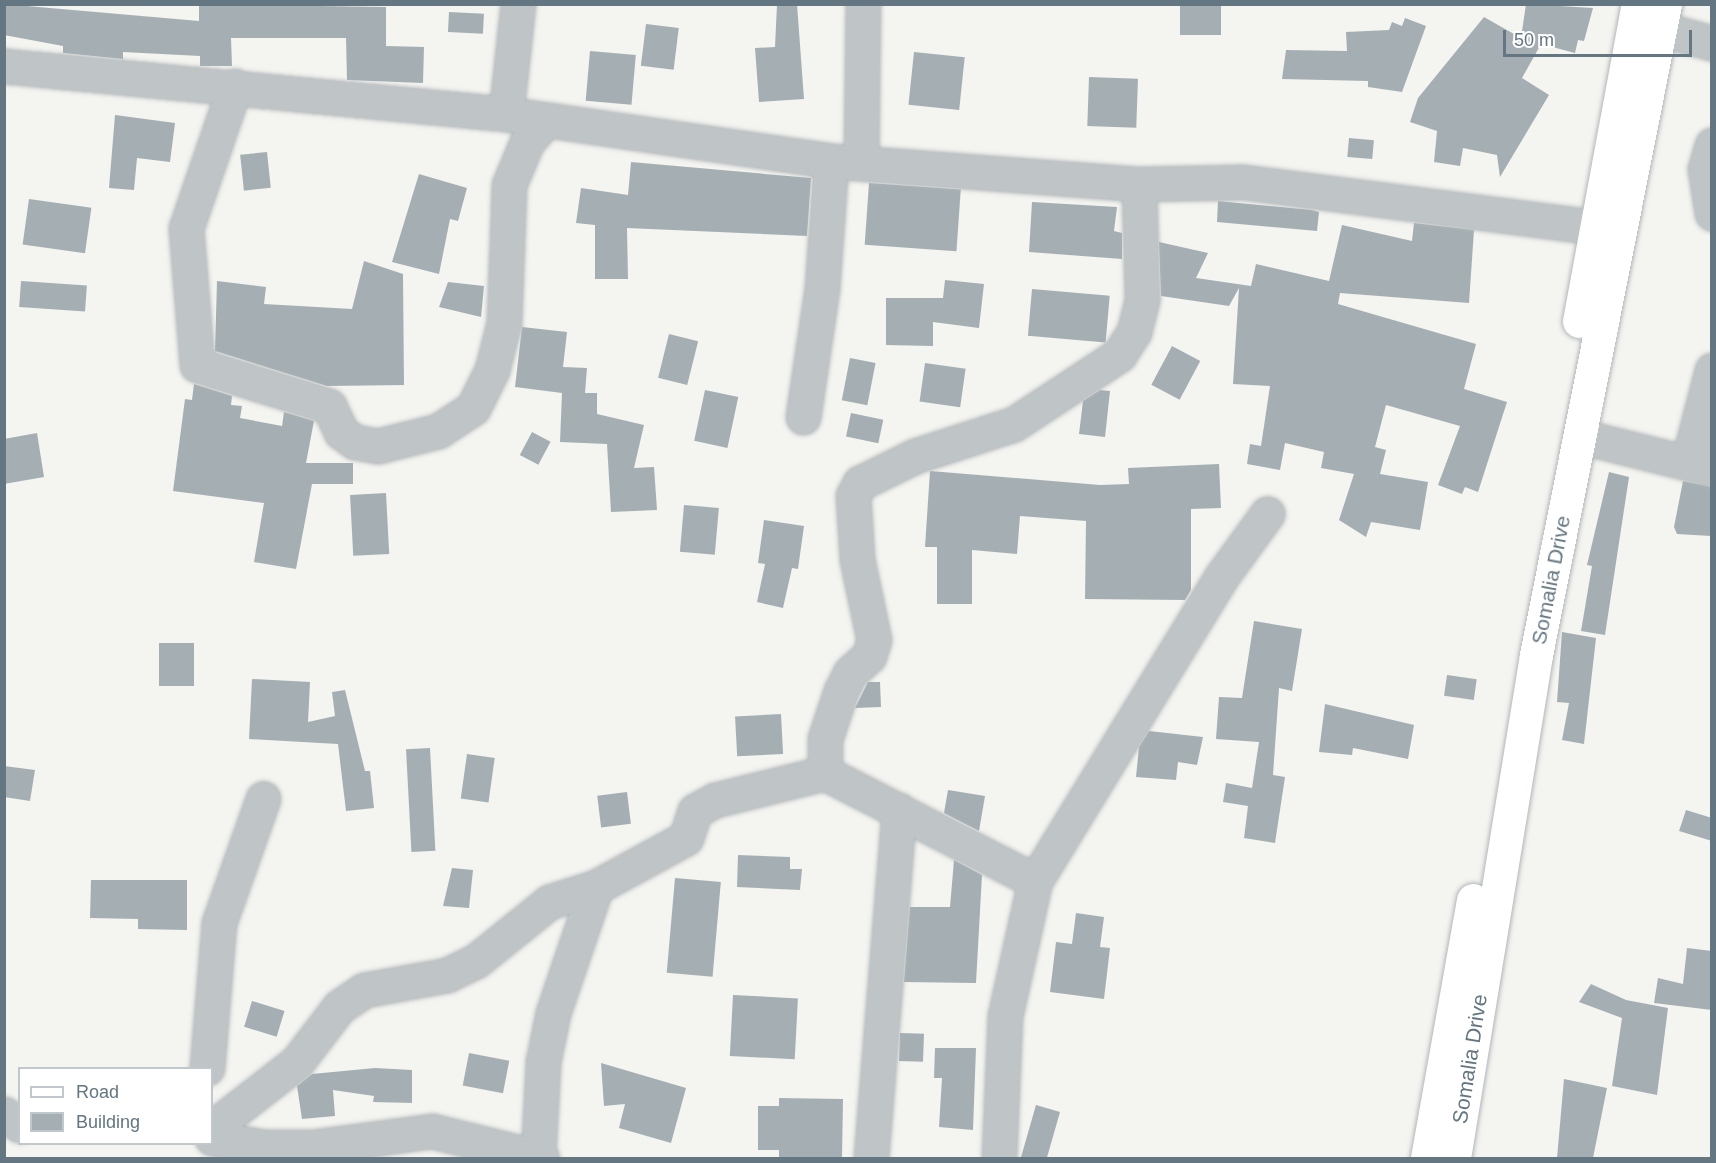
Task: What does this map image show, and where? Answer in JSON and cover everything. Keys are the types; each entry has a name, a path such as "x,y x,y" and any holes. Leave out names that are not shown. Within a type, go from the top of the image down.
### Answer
{"main road":[{"name":"Somalia Drive","path":"1427,1158 1596,227 1650,15"},
{"name":"Somalia Drive","path":"1454,1158 1536,655 1579,436 1650,15"}],"street":[{"path":"506,114 518,4"},
{"path":"803,417 822,288 846,161 863,4"},
{"path":"1650,15 1712,43"},
{"path":"4,66 235,86 506,114 846,161 1139,184 1243,182 1596,227"},
{"path":"235,86 186,228 197,366 328,406 342,432 355,442 378,446 438,431 477,398 492,370 504,323 509,185 527,142 546,120"},
{"path":"1712,145 1705,169 1712,213"},
{"path":"825,773 825,739 835,707 850,673 869,656 874,640 857,559 853,496 860,483 915,456 1014,424 1119,355 1134,332 1142,299 1139,184"},
{"path":"1579,436 1700,466 1712,370"},
{"path":"999,1158 1005,1016 1035,880 1222,576 1267,514"},
{"path":"213,1127 297,1062 339,1007 364,990 447,975 476,961 549,902 596,886 686,838 695,811 715,800 825,773 1035,880"},
{"path":"207,1067 219,923 263,799"},
{"path":"871,1158 899,810"},
{"path":"213,1138 264,1147 312,1147 432,1131 539,1158 543,1062 553,1013 596,886"},
{"path":"4,1114 18,1124"}],"building":[{"path":"4,4 199,21 199,4 386,7 386,46 424,47 423,83 347,80 346,38 231,38 232,66 200,66 200,56 123,52 123,59 63,53 63,46 4,35"},
{"path":"777,4 797,4 804,99 759,102 755,48 775,47"},
{"path":"1180,4 1221,4 1221,35 1180,35"},
{"path":"1526,4 1593,8 1584,41 1578,40 1575,53 1541,44 1522,78 1549,95 1500,177 1497,155 1463,148 1460,166 1434,162 1437,131 1410,122 1418,98 1484,17 1521,38"},
{"path":"449,12 484,14 483,34 448,32"},
{"path":"1405,18 1426,26 1402,92 1368,87 1368,81 1282,79 1286,50 1347,51 1346,32 1389,30 1392,22 1402,26"},
{"path":"646,24 679,28 674,70 641,66"},
{"path":"590,51 636,55 631,105 586,101"},
{"path":"914,52 965,57 959,110 908,105"},
{"path":"1089,77 1138,79 1136,128 1087,126"},
{"path":"115,115 175,123 170,162 137,158 134,190 109,188"},
{"path":"1349,138 1374,140 1372,159 1347,157"},
{"path":"267,152 271,188 244,191 240,155"},
{"path":"631,162 811,178 807,236 627,228 628,279 595,279 595,225 576,223 581,188 628,195"},
{"path":"419,174 467,188 458,221 450,219 439,274 392,262"},
{"path":"869,183 961,189 956,251 865,245"},
{"path":"29,199 91,208 85,253 23,245"},
{"path":"1218,201 1319,212 1317,231 1217,222"},
{"path":"1032,202 1117,207 1114,231 1122,233 1122,259 1029,252"},
{"path":"1414,223 1474,230 1469,303 1340,293 1338,304 1476,344 1464,389 1507,402 1478,492 1465,487 1462,494 1438,485 1460,426 1386,405 1375,447 1386,450 1380,474 1428,482 1420,530 1371,522 1366,537 1339,520 1354,474 1321,468 1324,452 1285,443 1280,470 1247,464 1250,444 1261,446 1270,386 1233,384 1239,288 1229,306 1161,296 1159,242 1208,253 1196,278 1251,286 1256,264 1329,281 1342,225 1412,241"},
{"path":"364,261 403,274 404,385 327,386 215,351 217,281 266,287 264,304 352,309"},
{"path":"945,280 984,284 979,328 933,322 933,346 886,345 886,298 943,298"},
{"path":"21,281 87,286 85,312 19,307"},
{"path":"448,282 484,286 481,317 439,307"},
{"path":"1032,289 1110,296 1106,343 1028,336"},
{"path":"522,327 567,332 563,367 587,368 585,393 597,393 597,414 644,425 634,468 654,467 657,510 611,512 607,444 560,442 562,393 515,387"},
{"path":"669,334 698,341 687,385 658,378"},
{"path":"1172,346 1200,361 1180,400 1151,385"},
{"path":"850,358 876,363 867,405 842,400"},
{"path":"925,363 966,369 960,407 920,402"},
{"path":"194,384 232,396 231,405 242,406 240,418 282,426 284,412 314,421 306,463 353,463 353,484 312,484 296,569 254,562 264,503 173,491 185,399 192,400"},
{"path":"705,390 738,397 727,448 694,441"},
{"path":"1100,390 1110,391 1105,437 1079,434 1083,401"},
{"path":"851,413 883,420 878,443 846,436"},
{"path":"532,432 551,442 538,465 520,455"},
{"path":"37,433 44,477 4,484 4,439"},
{"path":"1219,464 1221,508 1191,509 1191,590 1185,600 1085,599 1086,521 1020,516 1017,554 972,550 972,604 937,604 937,547 925,547 930,471 1100,485 1129,484 1128,468"},
{"path":"1609,472 1629,477 1605,635 1581,631 1592,566 1587,565"},
{"path":"1683,481 1712,487 1711,536 1677,534 1674,527"},
{"path":"386,493 389,554 353,556 350,495"},
{"path":"684,505 719,508 715,555 680,552"},
{"path":"764,520 804,526 798,569 792,568 783,608 757,602 765,564 758,563"},
{"path":"1254,621 1302,629 1292,691 1279,688 1273,775 1285,777 1275,843 1244,838 1248,806 1223,802 1226,783 1252,788 1259,742 1216,739 1219,697 1242,698"},
{"path":"1562,632 1596,638 1584,744 1562,740 1569,703 1557,702"},
{"path":"159,643 194,643 194,686 159,686"},
{"path":"1447,675 1477,679 1474,700 1444,696"},
{"path":"252,679 310,682 308,722 335,716 332,692 345,690 365,771 370,771 374,808 346,811 338,744 249,739"},
{"path":"868,682 880,682 881,707 855,708"},
{"path":"1325,704 1414,725 1408,759 1353,748 1352,755 1319,752"},
{"path":"781,714 783,754 737,756 735,716"},
{"path":"1149,731 1203,737 1197,765 1178,762 1176,780 1136,777 1139,747"},
{"path":"430,748 435,851 411,852 406,749"},
{"path":"467,754 495,758 488,802 461,799"},
{"path":"4,766 35,770 30,801 4,797"},
{"path":"948,790 985,796 979,831 944,813"},
{"path":"627,792 631,824 601,827 597,796"},
{"path":"1686,810 1712,818 1712,841 1679,831"},
{"path":"738,855 790,857 790,869 802,869 800,890 737,887"},
{"path":"954,860 982,875 976,983 904,982 910,907 950,907"},
{"path":"452,868 473,870 469,908 443,906"},
{"path":"675,878 721,882 713,977 667,973"},
{"path":"91,880 187,880 187,930 138,929 138,919 90,918"},
{"path":"1076,913 1104,917 1100,947 1110,948 1104,999 1050,992 1056,942 1072,944"},
{"path":"1687,948 1712,951 1712,1010 1654,1003 1658,978 1683,984"},
{"path":"1591,984 1626,1000 1668,1008 1657,1095 1612,1086 1622,1018 1579,1002"},
{"path":"733,995 798,998 795,1059 730,1056"},
{"path":"252,1001 285,1011 277,1037 244,1027"},
{"path":"900,1033 924,1034 923,1062 899,1061"},
{"path":"935,1048 976,1048 973,1130 939,1127 942,1078 934,1078"},
{"path":"469,1053 509,1061 503,1093 463,1085"},
{"path":"601,1063 686,1088 671,1143 619,1128 625,1104 604,1106"},
{"path":"375,1068 412,1070 412,1103 373,1102 374,1096 333,1090 335,1116 302,1119 297,1086 312,1074"},
{"path":"1564,1079 1607,1088 1593,1158 1557,1158"},
{"path":"779,1098 843,1099 842,1158 779,1157 779,1150 758,1150 758,1106 779,1106"},
{"path":"1036,1105 1060,1112 1047,1158 1021,1158"}]}
